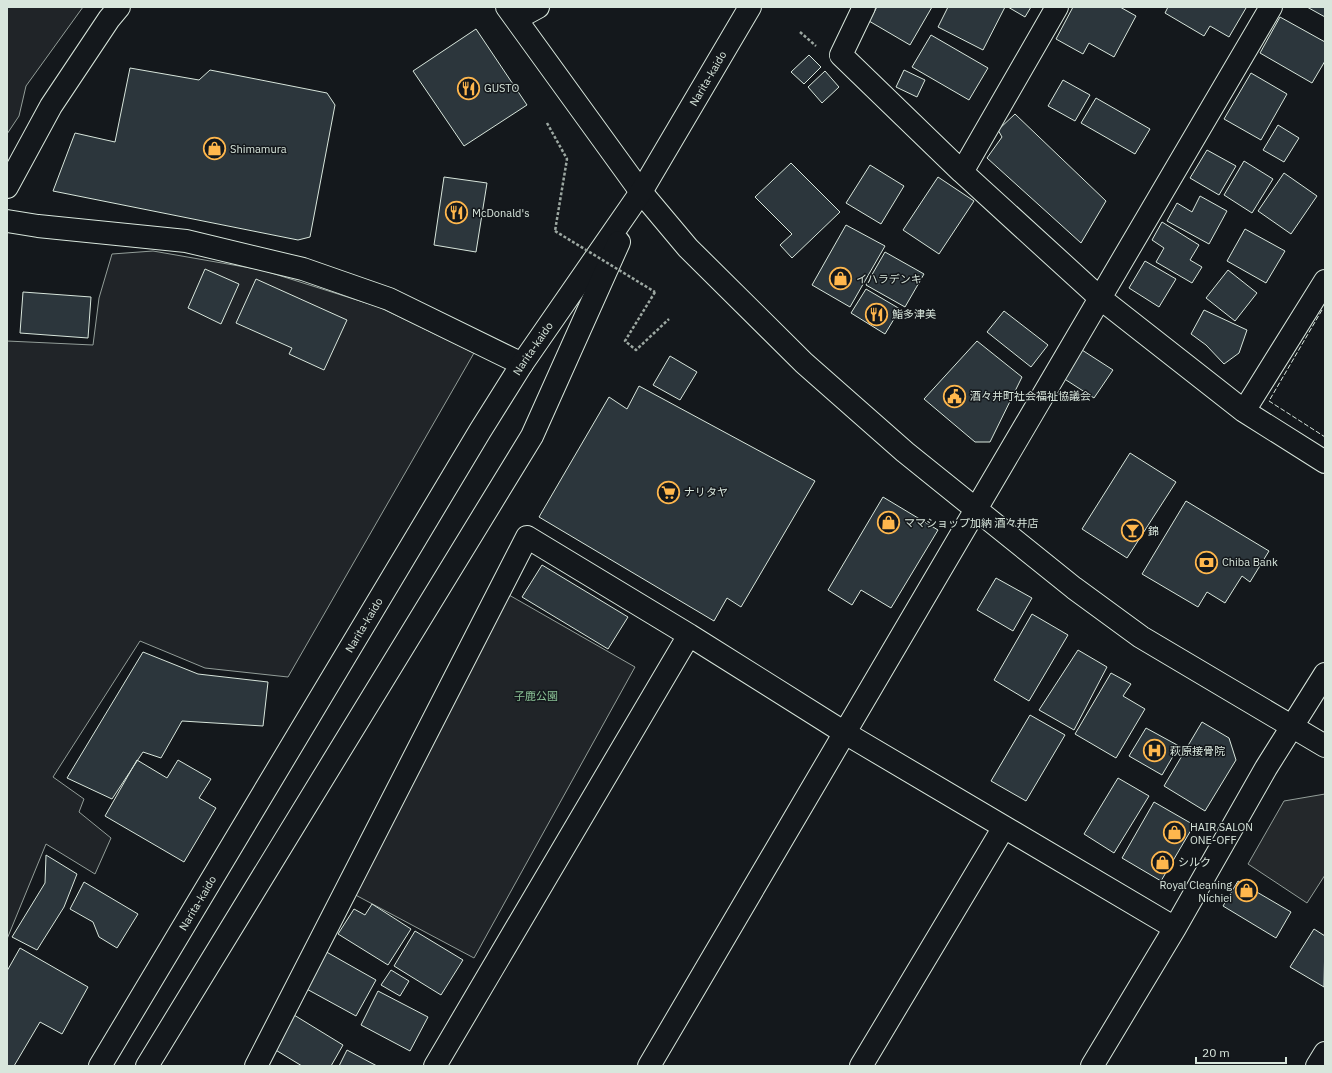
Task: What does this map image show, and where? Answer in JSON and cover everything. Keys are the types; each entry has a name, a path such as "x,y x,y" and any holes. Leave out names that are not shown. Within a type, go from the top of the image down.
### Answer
{"main road":[{"path":"7,187 51,106 109,19 119,7"},
{"path":"538,7 511,13 641,192 688,248 804,363 905,452 1074,588 1141,637 1325,746"},
{"name":"Narita-kaido","path":"100,1066 476,438 522,364 641,192 750,7"},
{"path":"864,7 841,55 962,172 1100,298 1244,411 1325,462"},
{"path":"962,172 1057,7"},
{"path":"649,1066 1271,7"},
{"name":"Narita-kaido","path":"147,1066 532,436 641,192"},
{"path":"7,221 38,226 186,241 303,269 389,299 522,364"},
{"path":"1244,411 1325,281"},
{"path":"256,1066 526,536 689,635 845,733 1175,928"},
{"path":"435,1066 689,635"},
{"path":"1092,1066 1175,928 1292,726 1325,674"},
{"path":"861,1066 1004,827"},
{"path":"1317,1066 1325,1053"}],"path":[{"path":"547,123 567,159 555,231 655,292 625,341 636,350 669,319"}],"green space":[{"path":"7,7 83,7 26,86 19,116 7,134"},
{"path":"153,251 262,270 379,307 474,353 288,677 205,668 140,641 53,777 84,799 79,812 111,838 95,874 46,844 7,939 7,341 93,345 99,298 112,254"},
{"name":"子鹿公園","path":"509,595 635,667 474,958 348,891"}],"shaded area":[{"path":"1325,794 1325,875 1307,903 1248,864 1284,801"}],"building":[{"path":"877,7 932,7 910,45 869,21"},
{"path":"948,7 1005,7 983,50 938,27"},
{"path":"1008,7 1031,7 1025,17"},
{"path":"1073,7 1120,7 1136,16 1114,57 1089,43 1083,54 1056,39"},
{"path":"1168,7 1246,8 1229,37 1210,26 1204,36 1165,13"},
{"path":"1307,7 1325,7 1325,17"},
{"path":"1280,17 1325,42 1325,61 1312,83 1260,53"},
{"path":"476,29 527,105 464,146 413,71"},
{"path":"931,35 988,68 969,100 912,67"},
{"path":"809,55 821,67 804,84 791,72"},
{"path":"130,68 199,80 210,70 327,93 335,105 310,237 298,240 53,191 75,133 115,142"},
{"path":"904,70 925,80 917,97 896,87"},
{"path":"825,71 839,87 822,103 808,87"},
{"path":"1251,73 1287,94 1261,140 1224,119"},
{"path":"1063,80 1090,95 1075,121 1048,106"},
{"path":"1096,98 1150,129 1135,154 1081,123"},
{"path":"1015,114 1106,201 1081,243 987,158 1002,137 998,130"},
{"path":"1278,125 1299,138 1284,162 1263,150"},
{"path":"1207,150 1236,166 1219,195 1190,178"},
{"path":"1244,161 1273,179 1252,213 1224,195"},
{"path":"791,163 840,212 792,258 780,245 792,234 755,197"},
{"path":"870,165 904,186 881,224 846,203"},
{"path":"1284,173 1317,196 1291,234 1258,211"},
{"path":"444,177 487,183 476,252 434,245"},
{"path":"938,177 974,201 939,254 903,230"},
{"path":"1200,196 1227,211 1209,244 1167,221 1177,203 1192,212"},
{"path":"1162,222 1199,245 1190,260 1202,267 1192,283 1156,262 1164,248 1152,240"},
{"path":"846,225 885,246 850,307 812,285"},
{"path":"1245,229 1285,251 1266,283 1227,261"},
{"path":"885,252 924,274 905,307 866,285"},
{"path":"1145,261 1176,279 1159,307 1129,288"},
{"path":"205,269 239,284 221,324 188,308"},
{"path":"1228,270 1257,293 1235,321 1206,298"},
{"path":"256,279 347,320 324,370 289,354 292,348 236,323"},
{"path":"866,289 900,309 885,334 851,313"},
{"path":"23,292 91,297 88,338 20,333"},
{"path":"1204,310 1247,330 1239,353 1224,364 1206,345 1191,334"},
{"path":"1004,311 1048,345 1031,367 987,332"},
{"path":"977,341 1022,377 990,442 975,442 924,399"},
{"path":"1082,350 1113,370 1094,398 1063,378"},
{"path":"670,356 697,372 680,400 653,385"},
{"path":"639,386 815,481 741,607 727,598 714,621 539,517 609,397 627,409"},
{"path":"1130,453 1176,482 1127,558 1082,529"},
{"path":"883,497 938,530 891,608 861,590 852,605 828,590"},
{"path":"1186,501 1269,551 1250,582 1242,576 1225,603 1207,592 1198,607 1142,574"},
{"path":"542,565 628,617 608,649 522,597"},
{"path":"996,578 1032,598 1013,631 977,610"},
{"path":"1032,614 1068,635 1029,701 994,680"},
{"path":"1078,650 1107,667 1074,730 1039,710"},
{"path":"143,652 198,674 268,682 263,726 182,721 161,758 143,752 112,799 67,778"},
{"path":"1111,673 1131,684 1123,696 1145,709 1116,758 1075,734"},
{"path":"1030,715 1065,735 1026,801 991,781"},
{"path":"1202,722 1229,738 1236,760 1205,811 1164,786"},
{"name":"萩原接骨院","path":"1146,728 1179,746 1162,775 1129,756"},
{"path":"137,760 167,778 178,760 211,779 199,798 216,808 184,862 105,816"},
{"path":"1118,778 1149,796 1114,853 1084,834"},
{"path":"1154,802 1194,825 1161,881 1122,858"},
{"path":"46,855 77,874 64,907 37,950 12,937 45,883"},
{"path":"1238,881 1291,912 1276,938 1223,906"},
{"path":"84,882 138,914 117,948 99,937 93,922 70,909"},
{"path":"372,904 411,929 388,965 338,934 354,909 365,915"},
{"path":"1314,929 1325,936 1324,987 1290,967"},
{"path":"415,931 463,960 441,995 394,966"},
{"path":"20,948 88,987 62,1034 40,1022 14,1066 7,1066 7,971"},
{"path":"323,950 376,980 356,1016 303,987"},
{"path":"391,970 409,981 400,996 381,985"},
{"path":"378,991 428,1017 410,1051 361,1025"},
{"path":"294,1015 343,1045 331,1066 302,1066 274,1049"},
{"path":"347,1050 377,1066 339,1066"}],"fence":[{"path":"1322,310 1269,401 1325,437"}],"place":[{"name":"GUSTO","path":"469,88"},
{"name":"Shimamura","path":"214,149"},
{"name":"McDonald's","path":"456,213"},
{"name":"イハラデンキ","path":"840,279"},
{"name":"鮨多津美","path":"877,314"},
{"name":"酒々井町社会福祉協議会","path":"954,396"},
{"name":"ナリタヤ","path":"669,492"},
{"name":"ママショップ加納 酒々井店","path":"889,523"},
{"name":"錦","path":"1132,531"},
{"name":"Chiba Bank","path":"1207,562"},
{"name":"萩原接骨院","path":"1154,751"},
{"name":"HAIR SALON ONE-OFF","path":"1174,833"},
{"name":"シルク","path":"1163,862"},
{"name":"Royal Cleaning Nichiei","path":"1247,891"}]}
